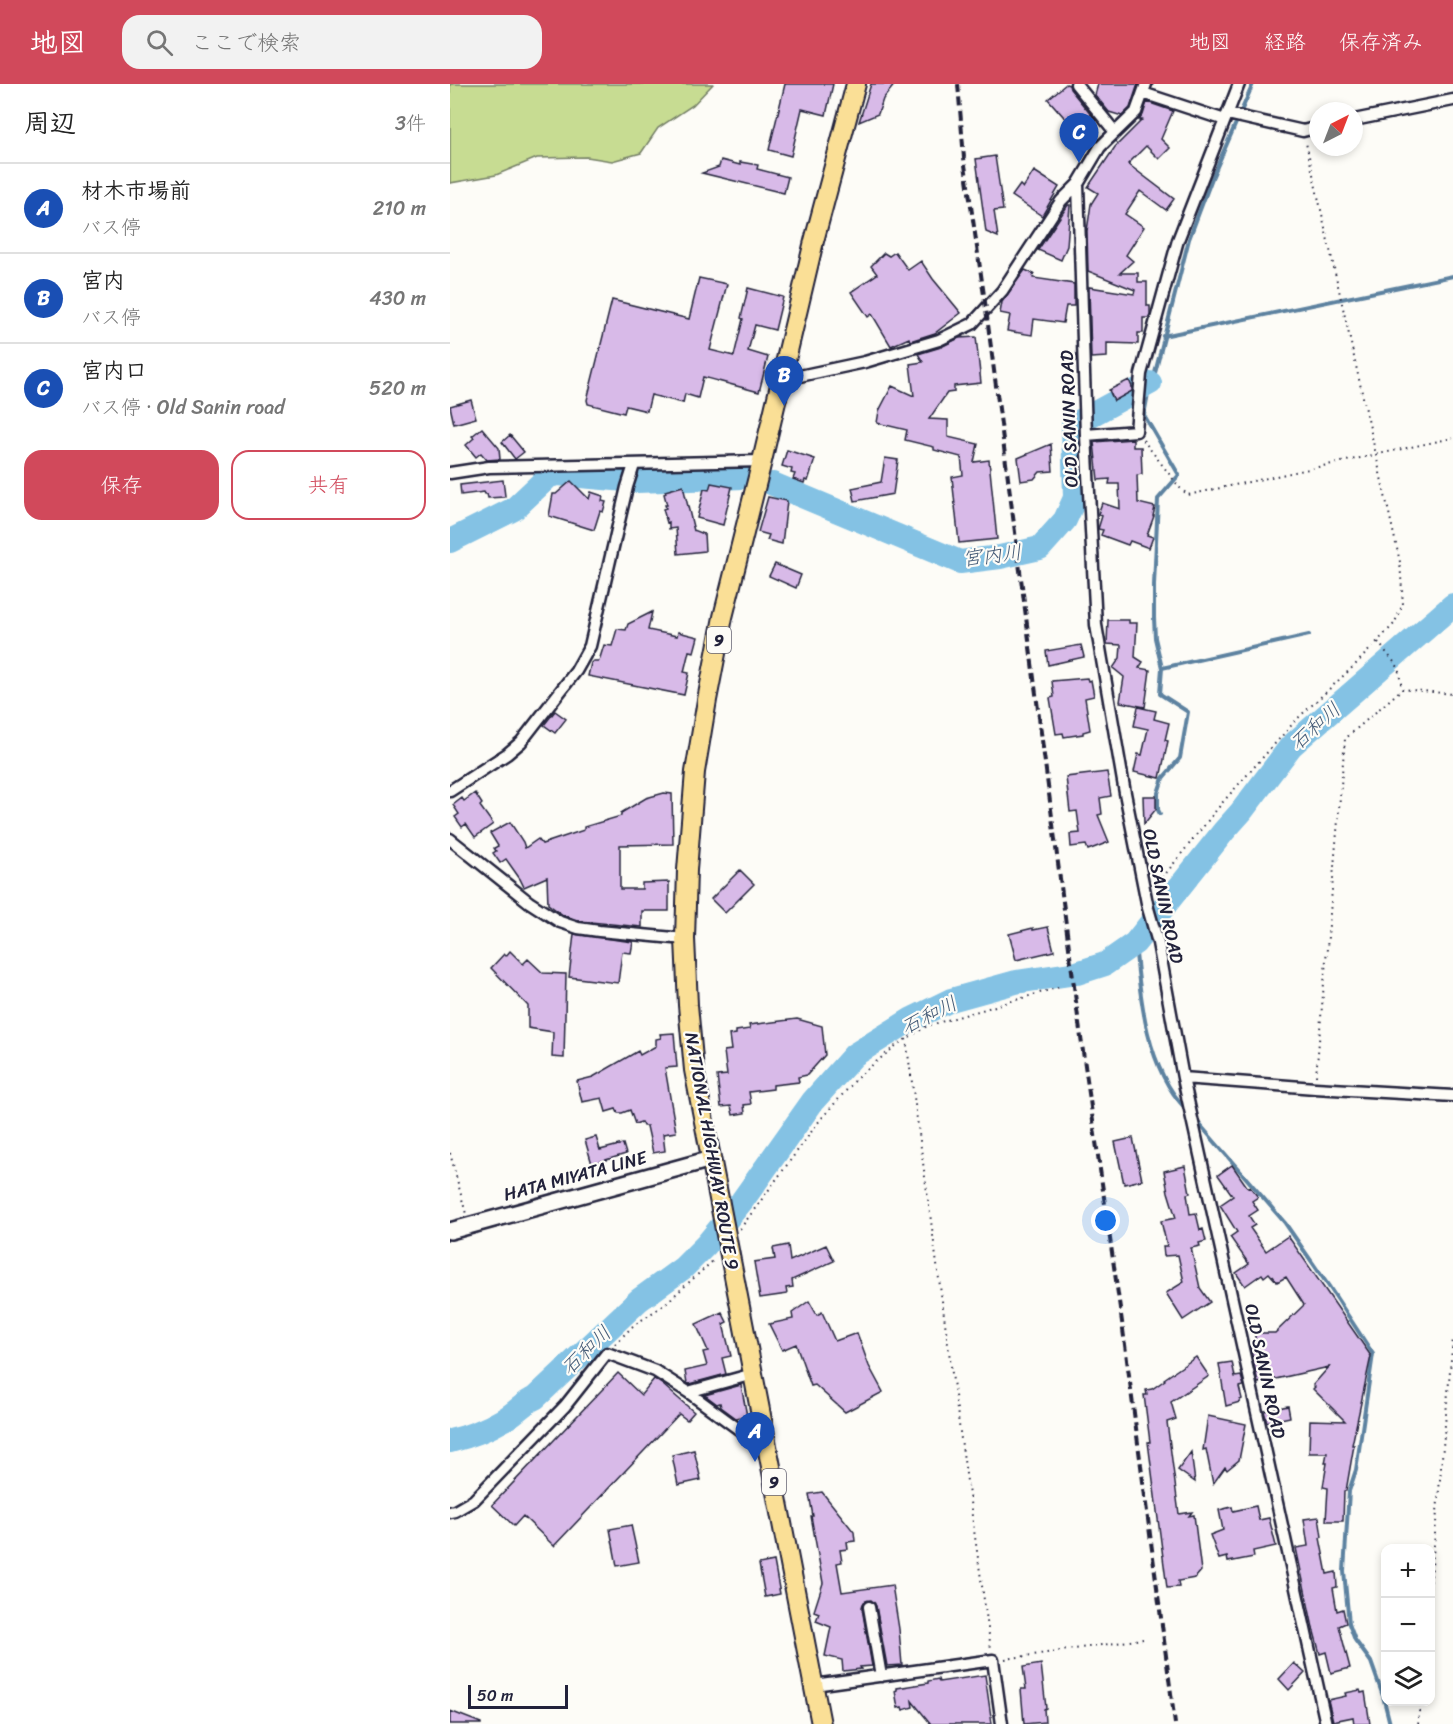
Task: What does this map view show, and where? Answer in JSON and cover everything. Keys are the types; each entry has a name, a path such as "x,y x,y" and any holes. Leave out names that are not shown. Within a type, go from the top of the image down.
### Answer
{"highway":[{"name":"NATIONAL HIGHWAY ROUTE 9","path":"822,1724 694,1070 685,939 687,870 695,772 723,617 814,241 856,84"}],"main road":[{"name":"HATA MIYATA LINE","path":"450,1231 711,1160"}],"street":[{"path":"1076,84 1115,132"},
{"path":"1086,435 1136,431 1141,374 1178,240 1239,84"},
{"path":"781,380 865,362 939,340 972,324 1002,291 1061,201 1078,184 1100,147 1136,112 1144,88 1226,117 1309,129"},
{"path":"1363,118 1453,100"},
{"name":"OLD SANIN ROAD","path":"1078,184 1086,435 1096,625 1125,793 1147,903 1158,944 1183,1078 1326,1724"},
{"path":"450,473 489,467 762,461"},
{"path":"450,791 507,754 520,742 582,663 590,646 634,465"},
{"path":"450,839 529,902 560,922 599,932 685,939"},
{"path":"1183,1078 1453,1096"},
{"path":"450,1512 474,1500 565,1406 607,1353 655,1371 768,1450"},
{"path":"688,1392 753,1374"},
{"path":"869,1607 881,1676"},
{"path":"814,1685 993,1660 1002,1724"}],"path":[{"path":"1147,903 1222,803 1297,719 1378,642 1394,624 1403,604 1400,562 1303,130"},
{"path":"1136,431 1188,495 1453,438"},
{"path":"1378,642 1398,667 1402,689"},
{"path":"1315,1088 1345,739 1402,689 1453,694"},
{"path":"607,1353 633,1326 665,1304 706,1268 820,1120 859,1076 906,1039 927,1026 1060,987"},
{"path":"906,1039 993,1660 1143,1639"},
{"path":"450,1153 469,1226"},
{"path":"1435,1544 1453,1338"},
{"path":"1418,1724 1420,1706"}],"green space":[{"path":"450,84 713,84 693,105 658,128 641,153 612,161 587,157 537,158 496,175 450,183"}],"building":[{"path":"785,84 833,84 826,115 802,109 791,156 769,150"},
{"path":"871,84 895,84 883,99 878,114 859,122"},
{"path":"1066,84 1096,121 1093,124 1096,128 1077,146 1063,132 1071,125 1048,99"},
{"path":"1098,84 1138,84 1130,108 1122,116 1109,112 1095,95"},
{"path":"1147,102 1173,111 1161,139 1170,148 1159,159 1146,146 1128,164 1174,199 1166,210 1140,191 1125,214 1144,227 1126,255 1133,261 1120,273 1138,273 1138,282 1147,282 1147,306 1150,306 1150,314 1149,318 1143,318 1143,333 1138,333 1138,344 1107,343 1107,357 1091,358 1089,287 1134,294 1135,290 1088,271 1087,231 1091,204 1098,193 1088,187 1115,147 1142,120 1139,120"},
{"path":"995,156 1003,210 994,211 998,237 986,232 976,159"},
{"path":"721,160 740,165 740,162 758,165 757,169 788,177 784,193 702,173 719,167"},
{"path":"1034,171 1059,187 1042,216 1012,196 1020,185 1023,188"},
{"path":"1070,205 1067,246 1061,260 1038,250"},
{"path":"895,252 908,270 921,261 961,313 935,333 910,341 909,338 891,346 872,314 868,317 851,292 877,274 871,266 884,253 889,256"},
{"path":"1025,270 1034,274 1033,278 1074,284 1074,306 1066,306 1063,323 1034,319 1032,335 1007,331 1010,315 1000,313 1002,302"},
{"path":"699,278 727,284 710,350 734,356 748,288 783,297 775,330 755,325 748,351 768,357 759,392 703,377 698,398 685,394 683,403 651,395 647,411 626,406 624,413 588,404 587,400 612,300 689,319"},
{"path":"976,337 981,383 954,386 954,392 947,393 929,419 948,420 948,437 978,444 974,462 989,460 997,539 959,543 952,477 963,475 961,457 905,440 907,430 877,423 879,411 892,386 914,396 910,364 923,362 918,354 941,347 959,338"},
{"path":"1129,380 1132,391 1114,401 1109,390"},
{"path":"471,400 476,418 454,424 450,406"},
{"path":"482,428 499,448 500,459 487,460 481,453 476,457 466,445"},
{"path":"510,435 524,452 515,459 502,442"},
{"path":"1133,439 1133,447 1141,447 1142,474 1137,475 1138,503 1155,507 1147,535 1153,537 1149,548 1130,541 1128,545 1101,535 1103,530 1098,529 1102,516 1098,514 1102,503 1120,509 1119,484 1109,484 1110,479 1098,480 1094,442"},
{"path":"1051,444 1053,471 1040,472 1034,479 1021,481 1018,458"},
{"path":"787,450 815,459 808,481 805,480 804,483 793,479 795,474 791,473 792,469 782,466"},
{"path":"885,458 898,460 893,494 855,501 852,488 881,482"},
{"path":"503,480 504,497 488,498 484,492 461,495 460,485"},
{"path":"571,481 589,499 591,492 603,496 602,501 606,502 603,512 600,511 594,530 549,516 553,494"},
{"path":"711,483 732,487 723,525 697,518 704,489 709,490"},
{"path":"683,486 694,531 704,534 705,551 678,554 676,528 669,529 669,522 667,523 663,509 667,505 664,494 665,491"},
{"path":"768,497 787,501 782,544 767,540 769,535 758,532"},
{"path":"775,564 801,575 796,588 769,576"},
{"path":"652,612 648,630 677,636 678,632 698,637 694,652 689,651 684,672 689,673 684,695 588,676 591,663 599,661 604,645 612,646 617,629 626,630 628,624"},
{"path":"1108,620 1129,620 1129,623 1137,623 1135,657 1143,662 1139,668 1150,670 1145,707 1120,702 1124,677 1113,668 1120,658 1121,645 1107,644"},
{"path":"1081,645 1084,657 1048,665 1046,651"},
{"path":"1087,678 1088,681 1091,680 1094,696 1085,698 1090,730 1083,734 1064,737 1063,733 1056,734 1050,698 1054,697 1052,681"},
{"path":"1138,707 1156,711 1154,719 1169,723 1165,740 1168,741 1160,778 1134,772 1138,754 1142,755 1148,729 1134,726"},
{"path":"555,711 566,719 555,733 544,725"},
{"path":"1107,772 1111,796 1100,798 1102,814 1098,815 1109,842 1088,850 1086,845 1071,847 1070,834 1080,833 1077,811 1070,812 1066,777"},
{"path":"475,793 482,804 480,806 493,824 475,837 466,824 462,827 455,817 459,814 453,805 462,798 464,801"},
{"path":"664,793 672,794 673,844 620,845 620,889 642,889 642,883 669,882 669,911 642,911 642,927 580,921 563,915 548,904 547,877 524,887 506,859 500,863 493,853 496,851 494,848 498,846 490,833 510,822 525,848 538,839 542,844 584,830 584,827 621,816 621,813 646,798"},
{"path":"1143,796 1156,796 1156,809 1144,824"},
{"path":"740,870 754,884 725,913 711,899"},
{"path":"1048,927 1054,951 1016,960 1009,934"},
{"path":"574,934 633,942 631,953 622,952 618,983 569,977"},
{"path":"510,951 523,964 528,959 543,973 566,974 564,1058 552,1057 553,1032 528,1028 528,1006 491,968"},
{"path":"797,1019 822,1026 825,1055 807,1075 798,1077 799,1082 773,1085 773,1089 749,1092 751,1104 744,1105 745,1113 733,1115 731,1106 721,1107 717,1076 727,1075 724,1051 731,1050 729,1035 736,1034 736,1031 750,1029 749,1025"},
{"path":"674,1033 677,1067 665,1068 676,1132 663,1134 665,1151 653,1153 647,1126 643,1126 641,1122 635,1124 630,1110 622,1113 618,1113 616,1109 606,1112 602,1098 582,1102 577,1081 593,1077 638,1051 640,1055 656,1046 656,1039 661,1038 660,1034"},
{"path":"596,1137 600,1150 623,1144 626,1154 592,1164 585,1140"},
{"path":"1133,1138 1142,1180 1124,1184 1115,1142"},
{"path":"1232,1165 1248,1188 1250,1187 1258,1197 1252,1201 1258,1210 1249,1216 1255,1225 1250,1228 1266,1251 1288,1236 1371,1356 1352,1445 1354,1445 1346,1491 1344,1491 1343,1521 1326,1521 1328,1488 1323,1487 1327,1453 1309,1453 1310,1420 1345,1421 1313,1389 1315,1387 1313,1385 1329,1367 1258,1383 1251,1350 1251,1342 1255,1342 1255,1333 1275,1333 1304,1305 1286,1277 1277,1282 1269,1273 1264,1277 1262,1274 1245,1286 1236,1273 1249,1264 1230,1237 1237,1232 1220,1205 1233,1196 1218,1175"},
{"path":"1185,1166 1190,1193 1187,1194 1190,1214 1196,1213 1200,1230 1203,1229 1206,1241 1199,1243 1200,1246 1191,1248 1200,1288 1210,1302 1183,1320 1166,1293 1184,1282 1178,1255 1164,1256 1163,1246 1167,1246 1161,1221 1176,1218 1164,1171"},
{"path":"788,1245 790,1261 826,1245 834,1261 792,1280 793,1287 786,1288 787,1294 760,1298 754,1262 775,1259 773,1248"},
{"path":"809,1301 817,1315 822,1312 835,1341 857,1333 869,1366 883,1392 845,1412 815,1385 811,1386 796,1344 782,1350 769,1324 793,1319 792,1313"},
{"path":"722,1312 727,1322 723,1324 731,1356 722,1358 726,1374 689,1384 685,1371 707,1366 703,1352 708,1351 696,1324"},
{"path":"1196,1357 1209,1376 1171,1402 1176,1419 1167,1422 1179,1514 1192,1512 1189,1516 1194,1515 1201,1571 1195,1578 1178,1581 1179,1587 1167,1588 1144,1395 1147,1395 1146,1390 1152,1389"},
{"path":"1232,1362 1235,1377 1241,1376 1244,1386 1239,1387 1242,1399 1240,1402 1226,1406 1219,1364"},
{"path":"618,1373 641,1395 654,1379 694,1412 687,1420 679,1414 554,1546 523,1516 514,1526 492,1505"},
{"path":"741,1385 747,1416 736,1418 721,1407 720,1403 717,1404 705,1395"},
{"path":"1288,1406 1290,1417 1267,1422 1264,1411"},
{"path":"1208,1416 1246,1424 1239,1460 1227,1470 1225,1467 1213,1484 1206,1449 1203,1450"},
{"path":"694,1450 701,1480 678,1485 672,1455"},
{"path":"1191,1452 1195,1482 1178,1470"},
{"path":"822,1492 854,1532 855,1541 847,1542 848,1549 840,1550 842,1562 837,1563 842,1592 892,1585 902,1665 887,1666 876,1606 871,1600 864,1602 862,1608 872,1666 843,1671 842,1660 825,1656 831,1627 816,1621 819,1613 814,1611 823,1583 809,1494"},
{"path":"1256,1506 1259,1520 1269,1518 1276,1546 1253,1551 1254,1557 1228,1562 1227,1557 1219,1559 1210,1535 1223,1530 1219,1510 1232,1507 1233,1511"},
{"path":"1319,1517 1322,1537 1320,1538 1327,1574 1336,1572 1337,1587 1333,1588 1337,1611 1343,1609 1346,1623 1339,1626 1350,1668 1331,1673 1326,1652 1320,1654 1296,1548 1308,1546 1304,1519"},
{"path":"631,1525 639,1562 617,1566 610,1529"},
{"path":"774,1561 780,1594 765,1597 759,1564"},
{"path":"1294,1663 1305,1673 1289,1690 1279,1679"},
{"path":"1041,1664 1046,1708 1044,1709 1045,1722 1024,1724 1021,1689 1026,1689 1023,1667"},
{"path":"985,1675 992,1724 931,1724 912,1701 913,1707 903,1710 902,1707 898,1708 895,1691 897,1688 938,1679 939,1682"},
{"path":"1360,1690 1361,1693 1365,1692 1370,1724 1354,1724 1353,1717 1333,1721 1328,1700"},
{"path":"450,1711 481,1723 481,1724 450,1724"}],"waterway":[{"path":"1160,814 1158,793 1163,778 1180,758 1188,712 1160,694 1162,668 1155,638 1154,618 1158,499 1179,475 1144,415 1150,383 1155,373 1189,239 1212,178 1253,84"},
{"path":"1163,336 1453,276"},
{"name":"宮内川","path":"773,484 960,562 1000,557 1040,548 1065,520 1075,498 1073,425 1150,383"},
{"name":"宮内川","path":"450,541 514,509 549,476 558,474 637,481 744,477"},
{"name":"石和川","path":"450,1441 507,1418 535,1398 639,1300 683,1268 706,1245 742,1201 813,1101 854,1055 912,1019 951,1000 1016,982 1077,973 1105,964 1135,943 1291,746 1453,605"},
{"path":"1162,668 1309,635"},
{"path":"1135,943 1139,986 1147,1031 1162,1073 1186,1109"},
{"path":"1195,1119 1285,1223 1373,1354 1356,1470 1349,1491 1344,1571 1349,1624 1355,1640 1371,1662 1390,1724"}],"railway":[{"path":"958,84 964,158 1175,1724"}],"place":[{"name":"宮内口","path":"1079,163"},
{"name":"宮内","path":"784,406"},
{"name":"材木市場前","path":"755,1462"}]}
